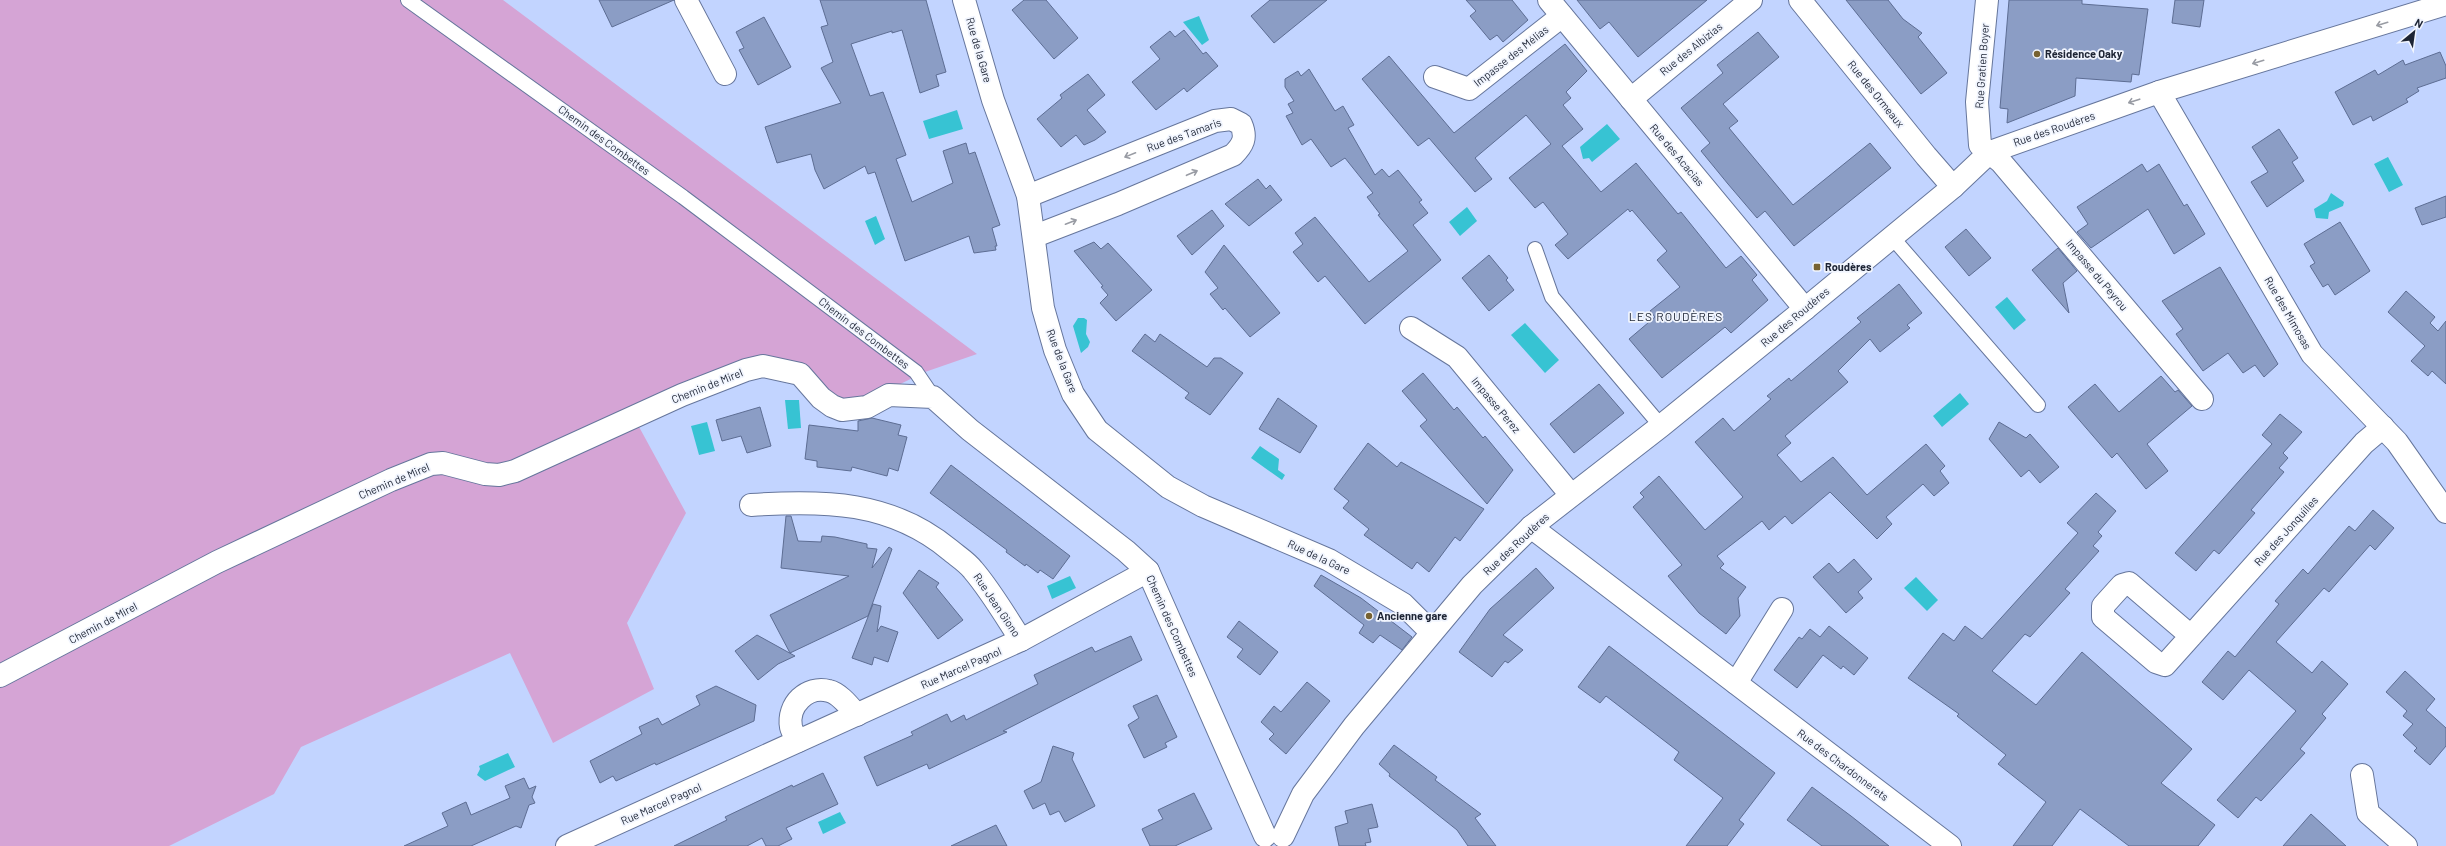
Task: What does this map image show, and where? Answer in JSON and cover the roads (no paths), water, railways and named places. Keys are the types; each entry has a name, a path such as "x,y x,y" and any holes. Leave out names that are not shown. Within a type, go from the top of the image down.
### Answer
{"street":[{"path":"686,0 725,74"},
{"name":"Rue de la Gare","path":"964,0 993,100 1028,196 1035,236 1043,308 1055,350 1073,394 1097,430 1168,487 1203,506 1329,560 1403,604 1431,632"},
{"name":"Rue des Albizias","path":"1631,99 1751,0"},
{"name":"Rue des Ormeaux","path":"1800,0 1953,187"},
{"name":"Rue Gratien Boyer","path":"1987,0 1977,102 1980,145 1990,152"},
{"name":"Rue des Roudères","path":"1274,841 1303,794 1354,726 1431,632 1472,585 1531,527 1661,426 1805,309 1891,236 1953,187 1990,152 2159,92 2446,4"},
{"name":"Rue des Acacias","path":"1555,8 1805,309"},
{"name":"Impasse des Mélias","path":"1435,77 1469,89 1555,8"},
{"name":"Rue des Mimosas","path":"2159,92 2312,354 2397,442 2446,512"},
{"name":"Rue des Tamaris","path":"1028,196 1215,121 1230,118 1241,124 1245,133 1243,145 1233,155 1118,204 1035,236"},
{"name":"Impasse du Peyrou","path":"1990,152 2202,399"},
{"name":"Impasse Perez","path":"1411,328 1456,357 1571,495"},
{"name":"Chemin de Mirel","path":"0,676 218,562 391,480 431,464 443,463 485,474 499,475 515,471 682,395 746,370 763,366 800,374 821,398 832,406 842,410 867,407 890,395 933,397"},
{"name":"Chemin des Combettes","path":"933,397 970,430 1096,526 1148,571 1274,841"},
{"name":"Rue des Jonquilles","path":"2191,636 2364,444 2384,427"},
{"name":"Rue Jean Giono","path":"751,505 827,502 863,507 900,519 935,538 972,569 1021,640"},
{"name":"Rue des Chardonnerets","path":"1531,527 1950,846"},
{"name":"Rue Marcel Pagnol","path":"567,846 1021,640 1148,571"},
{"path":"1736,683 1782,609"},
{"path":"798,741 791,727 793,711 798,699 808,691 818,689 830,691 857,715"},
{"path":"2362,775 2368,813 2406,846"}],"lane":[{"name":"Chemin des Combettes","path":"408,0 683,197 916,372 933,397"},
{"path":"1891,236 2038,405"},
{"path":"1535,249 1552,297 1661,426"}],"place":[{"name":"Résidence Oaky","path":"2037,54"},
{"name":"Roudères","path":"1817,267"},
{"name":"Ancienne gare","path":"1369,616"}],"district":[{"name":"LES ROUDÈRES","path":"1676,317"}]}
